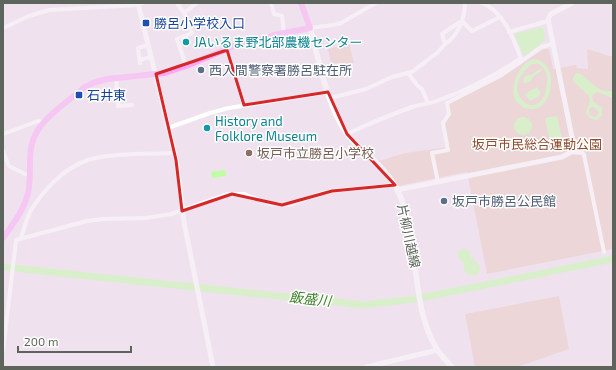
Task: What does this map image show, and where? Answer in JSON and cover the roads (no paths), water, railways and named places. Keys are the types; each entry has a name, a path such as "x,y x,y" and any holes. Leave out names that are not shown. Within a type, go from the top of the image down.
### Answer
{"main road":[{"path":"3,238 23,208 28,192 30,175 29,157 31,145 37,130 44,122 85,87 98,81 165,73 234,46 310,28 301,3"},
{"name":"片柳川越線","path":"310,28 329,95 338,118 347,134 377,163 396,188 405,210 412,239 422,306 430,332 438,350 452,367"}],"street":[{"path":"177,3 184,13 192,33 177,39 186,66"},
{"path":"184,13 197,3"},
{"path":"271,3 274,14 282,16 284,33"},
{"path":"310,28 341,23 376,3"},
{"path":"168,128 215,111 244,105 366,89 392,77 408,73 438,53 458,30 465,11 465,3"},
{"path":"482,3 489,6 500,17 522,59"},
{"path":"3,351 15,241 21,238 87,221 102,219 147,218 171,214 228,194 244,194 269,204 290,205 319,194 396,188 438,182 562,157 571,152 574,147 548,21 551,14 572,3"},
{"path":"3,28 28,16 49,10 139,4 174,153 182,211 213,367"},
{"path":"462,21 472,31 500,17"},
{"path":"445,44 442,34 462,21"},
{"path":"509,32 548,21"},
{"path":"347,134 371,122 415,106 440,100 502,70 541,47 553,44"},
{"path":"148,45 138,48 140,61 151,58"},
{"path":"227,50 244,105"},
{"path":"438,182 432,153 448,150 443,123 449,114 447,103 500,76 522,59"},
{"path":"408,73 417,85 422,88 428,103"},
{"path":"116,78 118,106 132,105"},
{"path":"3,134 38,121 44,122"},
{"path":"3,151 5,164 11,168 30,175"},
{"path":"571,152 584,155 604,252"},
{"path":"21,238 27,218 33,207 54,182 72,167 89,160 108,156 174,153"},
{"path":"366,367 438,350"}],"waterway":[{"name":"飯盛川","path":"3,267 364,305 415,299 613,259"}],"place":[{"name":"勝呂小学校入口","path":"146,23"},
{"name":"JAいるま野北部農機センター","path":"186,42"},
{"name":"西入間警察署勝呂駐在所","path":"201,70"},
{"name":"石井東","path":"79,95"},
{"name":"History and Folklore Museum","path":"207,128"},
{"name":"坂戸市立勝呂小学校","path":"249,153"},
{"name":"坂戸市勝呂公民館","path":"444,201"}],"park label":[{"name":"坂戸市民総合運動公園","path":"537,144"}]}
